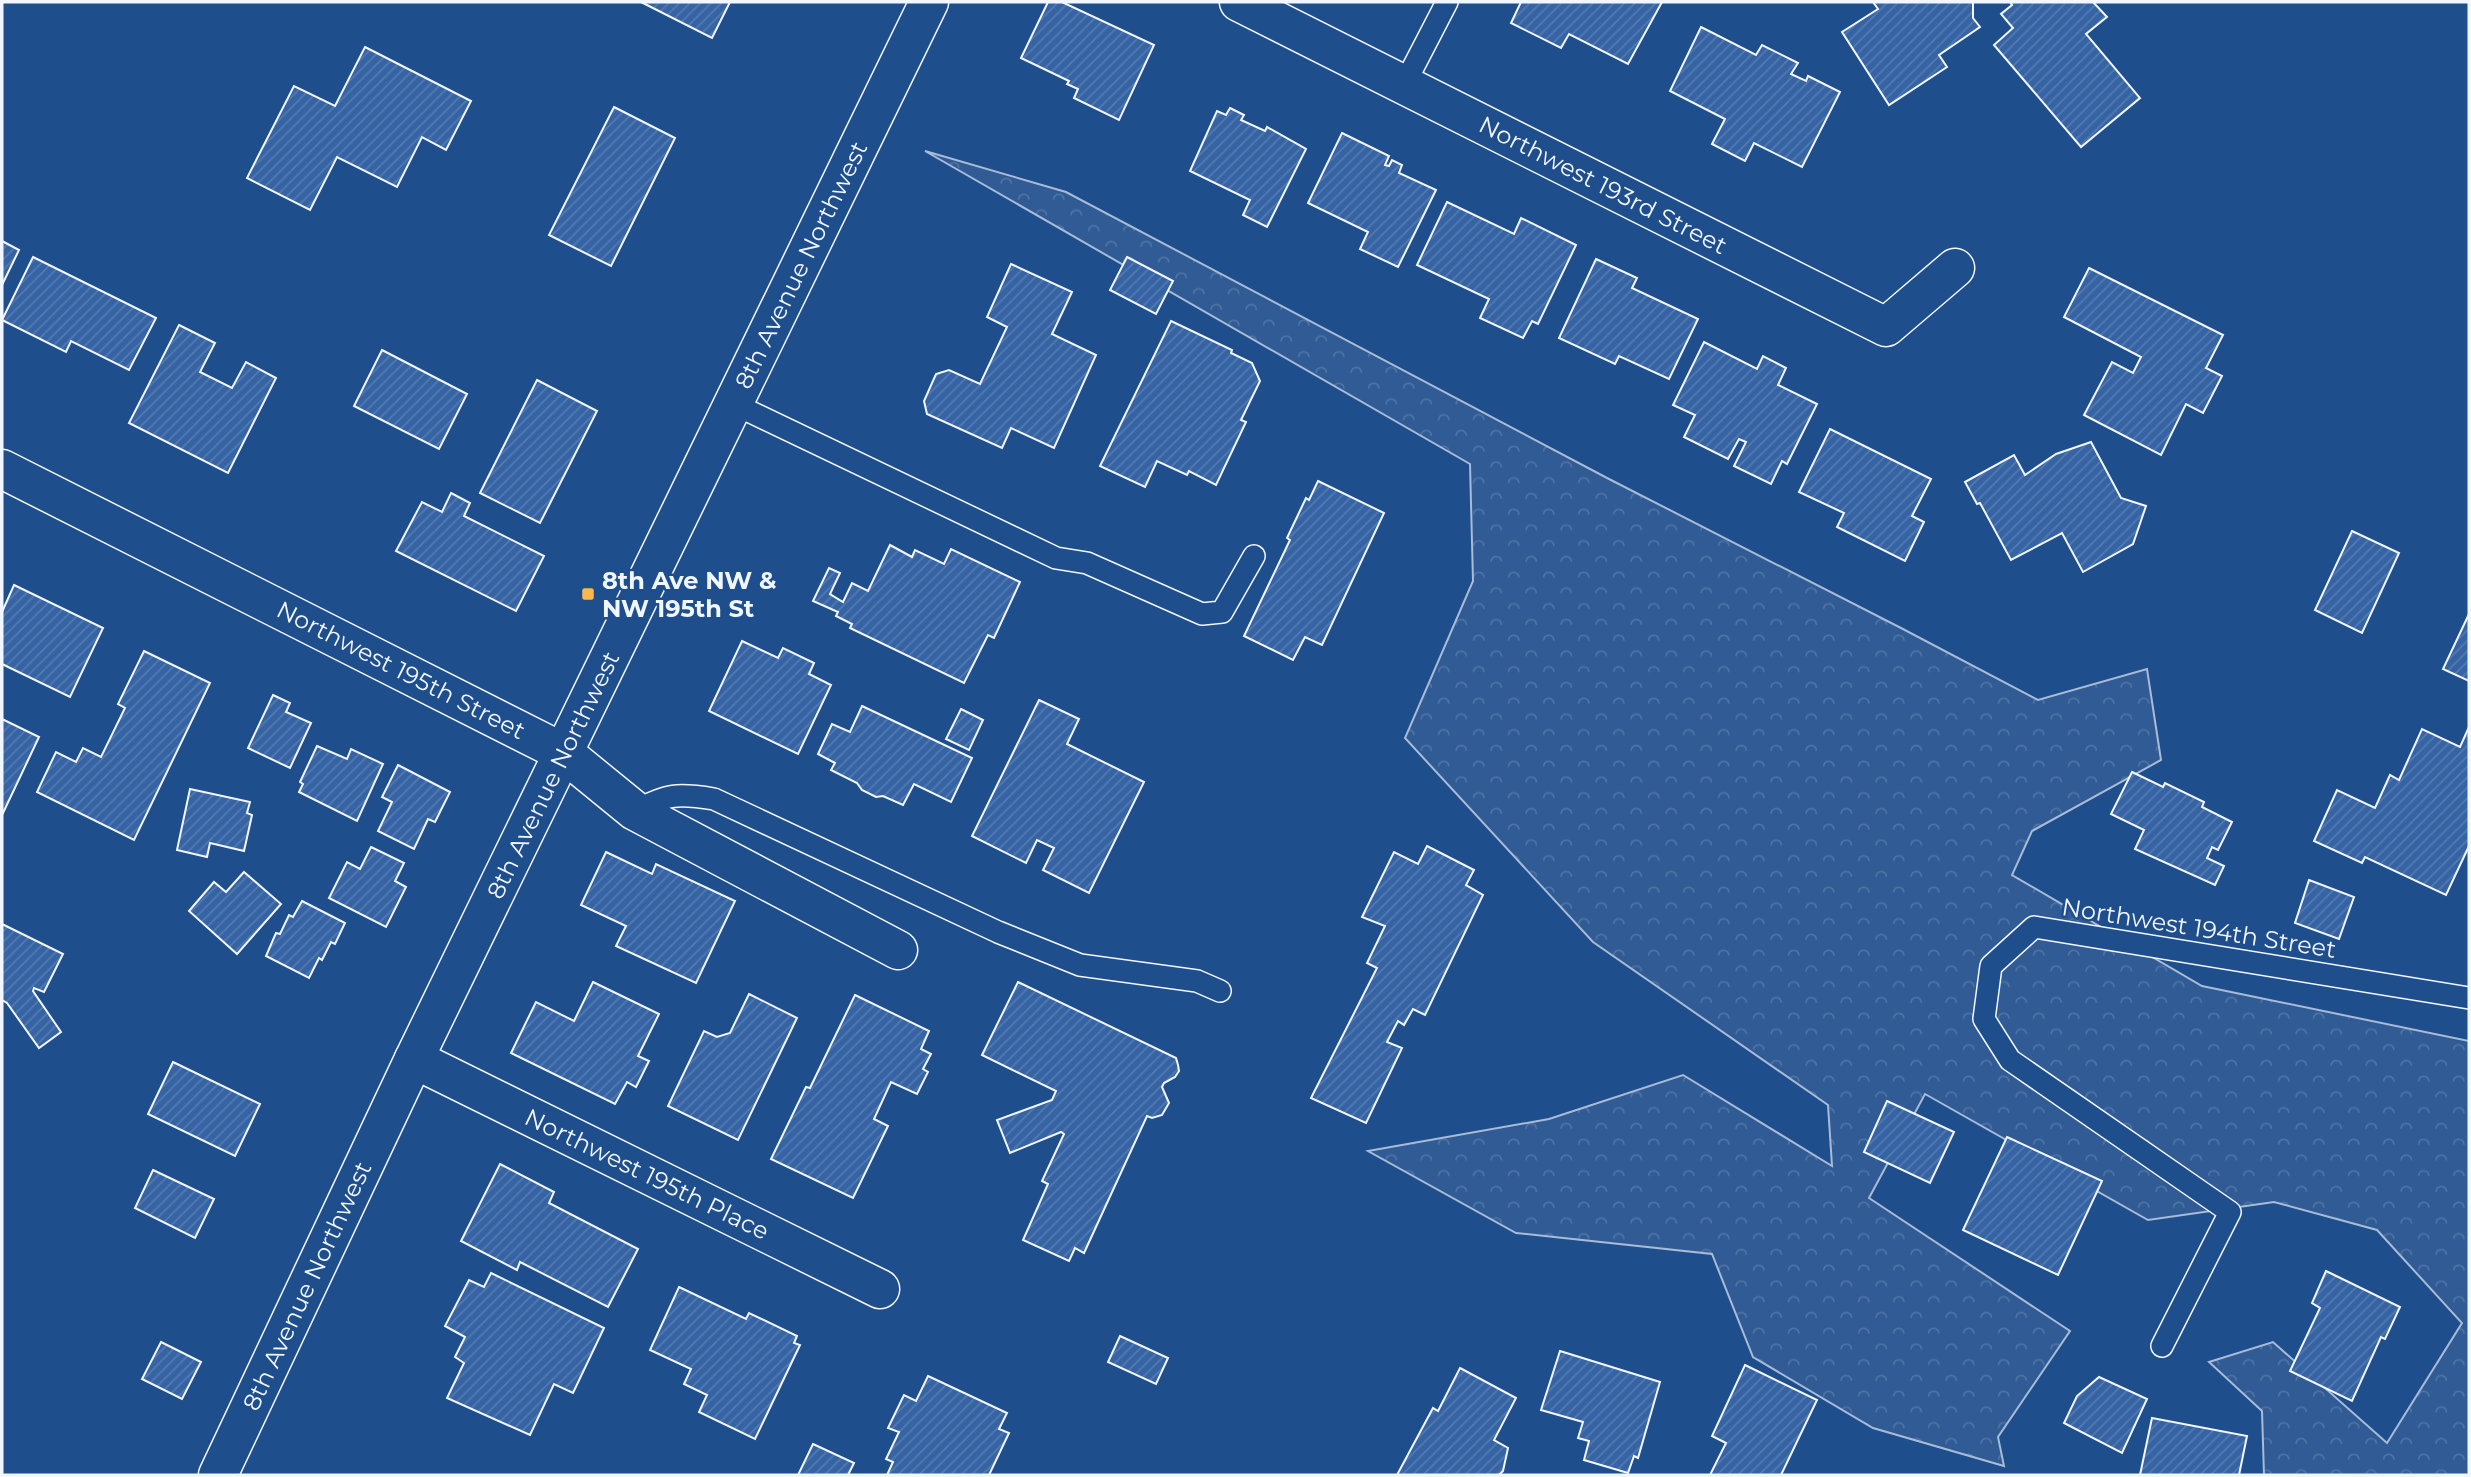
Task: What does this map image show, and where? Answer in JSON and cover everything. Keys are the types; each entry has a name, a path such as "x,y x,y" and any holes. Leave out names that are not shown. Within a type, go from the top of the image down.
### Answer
{"street":[{"name":"8th Avenue Northwest","path":"218,1475 414,1059 929,2"},
{"name":"Northwest 193rd Street","path":"1239,2 1886,327 1955,268"},
{"name":"Northwest 195th Street","path":"2,469 565,753 635,811 898,950"},
{"name":"Northwest 195th Place","path":"414,1059 880,1289"}],"lane":[{"path":"1404,85 1447,2"},
{"path":"734,404 1056,558 1087,563 1202,614 1222,612 1254,556"},
{"path":"635,811 662,797 685,794 715,799 998,932 1080,965 1197,981 1220,991"},
{"name":"Northwest 194th Street","path":"2162,1346 2230,1212 2010,1060 1984,1019 1991,966 2034,928 2469,998"}],"green space":[{"path":"925,151 1066,192 1609,479 2038,700 2147,669 2161,760 2032,831 2012,875 2202,986 2469,1041 2469,1475 2264,1475 2262,1411 2209,1362 2273,1342 2387,1443 2462,1323 2377,1230 2274,1202 2148,1220 1925,1094 1869,1198 2070,1331 1998,1437 2004,1466 1873,1428 1753,1357 1712,1254 1516,1233 1368,1151 1549,1119 1683,1075 1832,1166 1828,1105 1593,942 1405,738 1473,581 1470,464"}],"building":[{"path":"641,2 730,2 712,38"},
{"path":"1048,2 1062,2 1154,45 1119,120 1074,98 1078,89 1067,84 1069,81 1021,58"},
{"path":"1521,2 1662,2 1628,64 1569,34 1561,48 1511,23"},
{"path":"1873,2 1973,2 1973,18 1980,27 1939,55 1947,67 1889,105 1842,32 1878,9"},
{"path":"2010,2 2093,2 2107,17 2086,34 2140,98 2081,147 1994,45 2013,28 2001,14 2012,5"},
{"path":"1701,27 1756,55 1762,45 1798,63 1791,74 1806,81 1808,76 1840,92 1802,167 1754,143 1745,161 1712,144 1725,119 1670,91"},
{"path":"365,47 471,101 446,150 422,137 397,187 337,157 310,210 247,178 294,86 335,106"},
{"path":"614,107 675,138 611,266 549,235"},
{"path":"1230,108 1244,115 1241,120 1265,131 1267,127 1306,149 1267,227 1243,215 1250,200 1190,171 1217,111 1226,115"},
{"path":"1342,133 1389,156 1385,165 1389,166 1392,160 1402,165 1399,173 1436,190 1398,267 1360,249 1368,232 1308,203"},
{"path":"1447,202 1514,234 1521,218 1576,245 1538,324 1532,321 1523,338 1480,318 1489,299 1417,265"},
{"path":"2,241 19,250 2,285"},
{"path":"33,257 156,318 129,370 71,341 66,352 2,320"},
{"path":"1127,257 1173,281 1156,314 1110,290"},
{"path":"1596,259 1637,278 1632,288 1698,319 1669,379 1619,356 1615,364 1559,338"},
{"path":"1011,264 1072,292 1052,334 1096,355 1054,448 1011,428 1002,448 927,414 924,401 936,374 949,370 980,384 1007,327 987,317"},
{"path":"2089,268 2223,335 2206,368 2222,376 2203,413 2186,404 2161,455 2084,415 2112,362 2133,373 2141,357 2064,317"},
{"path":"1171,321 1232,350 1231,353 1252,363 1260,381 1241,420 1246,422 1216,485 1189,471 1187,475 1157,461 1145,487 1100,466"},
{"path":"179,325 215,343 200,372 232,388 246,362 276,378 228,473 129,423"},
{"path":"1704,342 1757,369 1763,356 1786,368 1778,385 1817,404 1787,464 1782,461 1771,484 1734,466 1746,442 1739,439 1728,459 1684,437 1695,415 1673,405"},
{"path":"382,350 467,394 439,449 354,406"},
{"path":"537,380 597,411 540,523 480,493"},
{"path":"1830,429 1931,479 1912,516 1924,522 1905,561 1837,527 1844,513 1799,492"},
{"path":"2091,442 2121,498 2146,506 2133,544 2083,572 2062,533 2011,560 1980,503 1977,504 1965,482 2014,455 2025,475 2056,454"},
{"path":"1318,481 1384,513 1322,645 1305,637 1293,660 1244,636 1290,540 1287,538 1306,498 1309,500"},
{"path":"451,493 470,503 464,516 544,556 516,611 396,551 422,502 442,512"},
{"path":"2352,531 2399,553 2362,633 2315,610"},
{"path":"890,545 912,557 915,550 944,564 951,549 1020,582 994,638 988,635 964,683 850,628 852,624 836,616 838,612 813,601 829,568 840,573 830,594 843,602 852,583 868,591"},
{"path":"14,585 103,628 70,697 2,664 2,612"},
{"path":"2469,614 2469,681 2443,669"},
{"path":"742,641 778,658 783,648 814,663 809,674 831,685 798,754 709,711"},
{"path":"144,651 210,683 134,840 37,792 56,752 76,762 83,748 101,757 125,708 118,704"},
{"path":"273,695 290,703 286,712 311,723 290,768 248,748"},
{"path":"1039,700 1079,719 1067,744 1144,782 1089,893 1043,870 1054,848 1037,840 1026,863 972,836"},
{"path":"862,706 972,758 951,802 914,784 903,805 883,796 876,797 862,790 857,783 831,770 835,763 818,754 832,724 850,732"},
{"path":"961,709 983,720 969,750 946,739"},
{"path":"2,719 39,737 3,813 2,812"},
{"path":"2469,727 2469,846 2446,895 2365,857 2362,863 2314,841 2337,790 2375,808 2390,775 2399,780 2422,729 2460,747"},
{"path":"317,746 347,759 351,749 383,764 357,821 299,792 303,784 300,782"},
{"path":"398,765 450,792 435,822 428,819 414,849 378,831 392,802 382,797"},
{"path":"2132,772 2163,787 2165,783 2204,802 2202,807 2232,822 2218,850 2212,847 2207,858 2224,866 2215,885 2135,849 2144,830 2111,814"},
{"path":"190,789 250,802 247,813 252,815 244,851 210,843 207,857 177,850"},
{"path":"1427,846 1474,870 1466,885 1483,895 1425,1015 1413,1009 1404,1025 1398,1021 1387,1042 1402,1048 1366,1123 1311,1098 1377,968 1367,963 1385,926 1362,917 1394,852 1418,864"},
{"path":"371,847 404,863 395,881 406,887 386,927 329,898 347,862 360,869"},
{"path":"606,852 652,874 656,864 735,901 696,983 616,946 626,926 581,905"},
{"path":"244,872 281,904 237,954 189,911 214,882 226,892"},
{"path":"2309,880 2354,897 2339,939 2295,923"},
{"path":"302,901 345,923 335,944 331,942 309,978 266,956 276,933 280,934 289,915 293,917"},
{"path":"2,924 63,954 44,992 34,988 33,991 61,1032 39,1048 7,1003 2,1000"},
{"path":"593,982 659,1014 638,1056 649,1061 636,1087 627,1082 615,1104 511,1053 536,1002 574,1021"},
{"path":"1018,982 1176,1058 1178,1065 1179,1071 1175,1077 1162,1087 1169,1103 1162,1115 1152,1118 1147,1116 1084,1253 1075,1248 1069,1261 1023,1240 1048,1184 1042,1181 1064,1134 1061,1132 1010,1153 997,1120 1052,1100 1056,1091 982,1055"},
{"path":"749,994 797,1018 738,1140 668,1106 704,1031 717,1037 730,1033"},
{"path":"855,995 929,1031 921,1049 931,1054 923,1069 928,1072 917,1094 891,1082 874,1119 888,1126 853,1198 771,1159 806,1087 810,1088"},
{"path":"173,1062 260,1104 235,1156 148,1114"},
{"path":"1887,1101 1954,1132 1930,1183 1864,1152"},
{"path":"2007,1137 2102,1181 2058,1275 1963,1230"},
{"path":"500,1164 554,1192 549,1203 638,1249 608,1307 520,1262 517,1270 461,1241"},
{"path":"153,1170 214,1199 195,1238 135,1208"},
{"path":"2326,1271 2400,1307 2385,1339 2381,1337 2352,1401 2290,1371 2320,1308 2312,1303"},
{"path":"491,1273 604,1328 573,1393 554,1384 530,1435 447,1398 464,1363 455,1357 465,1337 445,1326 469,1280 484,1287"},
{"path":"679,1287 746,1319 749,1313 797,1336 794,1343 800,1345 755,1439 699,1412 707,1395 684,1384 691,1369 650,1350"},
{"path":"1120,1336 1168,1358 1156,1384 1108,1362"},
{"path":"161,1342 201,1362 182,1399 142,1379"},
{"path":"1560,1351 1660,1382 1638,1458 1634,1456 1628,1473 1584,1460 1589,1441 1578,1438 1583,1422 1541,1410"},
{"path":"1745,1365 1817,1400 1781,1475 1710,1475 1726,1443 1712,1436"},
{"path":"1460,1368 1516,1398 1494,1440 1508,1448 1503,1471 1499,1475 1397,1475 1433,1408 1438,1411"},
{"path":"928,1376 1007,1413 999,1429 1009,1433 989,1475 887,1475 893,1462 886,1459 899,1432 888,1428 904,1395 916,1401"},
{"path":"2099,1377 2147,1399 2122,1453 2064,1423 2077,1396"},
{"path":"2152,1418 2247,1436 2239,1475 2140,1475"},
{"path":"813,1444 854,1463 848,1475 798,1475"}],"place":[{"name":"8th Ave NW & NW 195th St","path":"588,594"}]}
